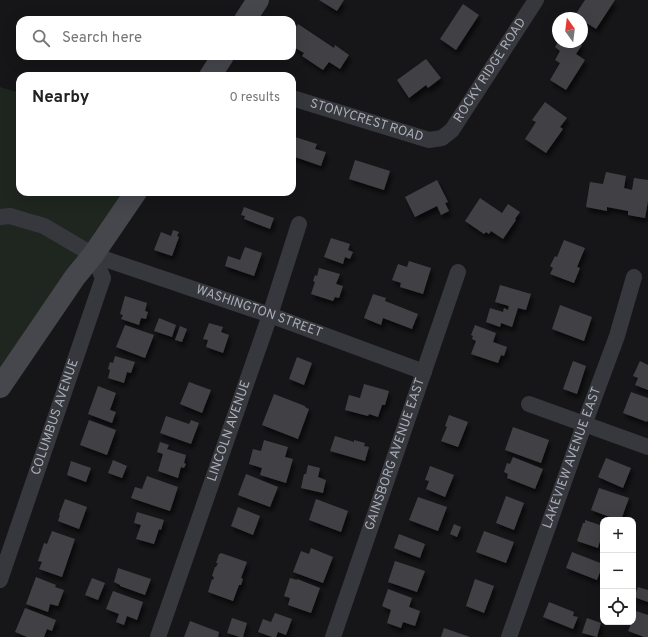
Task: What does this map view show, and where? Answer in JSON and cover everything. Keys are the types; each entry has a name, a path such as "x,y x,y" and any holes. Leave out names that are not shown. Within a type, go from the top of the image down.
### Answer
{"main road":[{"path":"248,16 258,0"},
{"path":"0,387 75,277 93,255 133,196"}],"street":[{"name":"ROCKY RIDGE ROAD","path":"442,138 452,130 536,0"},
{"name":"STONYCREST ROAD","path":"296,99 429,140 442,138"},
{"name":"WASHINGTON STREET","path":"0,217 10,216 44,226 93,255 270,315 424,372"},
{"name":"LINCOLN AVENUE","path":"158,637 270,315 299,224"},
{"name":"COLUMBUS AVENUE","path":"0,580 103,278 93,255"},
{"name":"GAINSBORG AVENUE EAST","path":"333,637 458,272"},
{"name":"LAKEVIEW AVENUE EAST","path":"509,637 584,424 617,336 634,277"},
{"path":"529,404 648,447"}],"shaded area":[{"path":"0,87 16,92 16,196 120,196 0,371"}],"building":[{"path":"319,0 344,0 337,11"},
{"path":"585,0 615,0 596,29 588,24 588,12 577,12"},
{"path":"463,4 479,15 456,50 440,39"},
{"path":"298,24 334,48 335,45 349,55 340,69 329,62 323,70 302,56 304,53 296,48 296,27"},
{"path":"556,48 580,48 576,54 585,60 566,90 550,80 560,63 555,60 560,51"},
{"path":"426,59 441,78 428,88 426,85 409,98 397,80"},
{"path":"545,102 567,118 560,127 563,129 546,153 525,139 536,122 532,120"},
{"path":"296,137 317,144 315,149 326,152 321,166 296,157"},
{"path":"355,160 390,171 384,190 349,179"},
{"path":"606,172 626,176 624,188 632,190 634,178 648,180 648,201 645,218 628,215 628,211 607,207 607,211 586,207 590,182 603,184"},
{"path":"437,180 448,202 445,203 449,211 441,215 437,206 415,217 405,197"},
{"path":"480,198 502,213 508,204 520,212 503,239 491,231 489,234 486,232 484,234 465,221"},
{"path":"244,207 274,218 270,229 244,219 245,216 241,215"},
{"path":"173,230 179,232 177,236 179,237 172,256 154,250 161,232 171,236"},
{"path":"331,238 350,244 348,250 353,252 350,259 345,257 343,264 324,257"},
{"path":"564,240 585,248 577,267 580,268 574,283 550,274 553,268 550,266 555,256 557,257"},
{"path":"245,247 262,253 254,276 225,266 228,256 240,260"},
{"path":"409,261 431,268 423,294 400,287 401,283 392,280 398,264 407,267"},
{"path":"319,268 340,274 336,284 343,286 339,298 335,297 333,301 311,294 315,282 313,281 315,275 317,276"},
{"path":"500,285 531,294 526,310 518,308 512,327 501,323 500,327 486,322 490,308 503,312 504,308 508,310 509,306 495,302"},
{"path":"373,294 386,298 385,301 418,314 412,329 383,318 381,325 364,318"},
{"path":"125,296 147,303 145,311 148,312 146,319 141,318 139,325 121,319 123,315 120,314"},
{"path":"560,305 592,317 584,341 552,329"},
{"path":"159,318 176,325 172,337 154,331"},
{"path":"209,323 223,327 221,332 229,335 223,353 206,347 208,340 203,339"},
{"path":"125,325 154,335 145,358 116,347"},
{"path":"475,325 496,333 493,342 507,347 504,356 501,355 498,363 471,354 476,341 472,339 473,336 471,335"},
{"path":"180,326 187,329 182,342 175,340"},
{"path":"115,356 135,362 131,373 127,372 124,383 108,378 110,362 113,363"},
{"path":"297,357 312,363 304,385 289,379"},
{"path":"573,361 586,366 577,394 563,389"},
{"path":"640,361 648,365 648,390 635,385 638,378 633,376"},
{"path":"189,382 211,390 202,413 180,404"},
{"path":"364,384 389,391 385,405 382,405 378,417 345,410 349,395 360,398"},
{"path":"98,386 116,393 110,410 116,412 112,423 88,414"},
{"path":"631,392 648,398 647,422 623,413"},
{"path":"274,394 309,409 298,439 262,425"},
{"path":"449,415 468,422 458,447 441,441 447,427 445,426"},
{"path":"166,416 189,424 191,420 199,423 191,444 160,433"},
{"path":"89,420 116,430 107,455 80,445"},
{"path":"513,427 549,440 541,463 505,450"},
{"path":"335,436 354,442 354,440 365,443 364,446 369,447 365,461 330,451"},
{"path":"264,440 288,447 285,457 293,459 286,483 260,475 262,468 249,464 253,449 261,451"},
{"path":"160,442 169,445 167,449 186,455 184,463 186,464 184,468 181,467 178,478 158,471 163,454 157,452"},
{"path":"513,457 543,469 535,489 507,478 508,474 504,472 507,463 510,464"},
{"path":"606,458 631,468 623,488 598,477"},
{"path":"113,460 127,466 122,478 108,473"},
{"path":"71,461 91,468 86,482 67,475"},
{"path":"308,465 320,468 318,477 326,480 323,493 301,488 304,474 306,474"},
{"path":"430,466 454,475 445,497 426,489 429,481 425,480"},
{"path":"246,474 278,487 270,507 238,495"},
{"path":"147,476 178,487 170,511 131,498 135,487 142,489"},
{"path":"599,488 629,498 622,517 610,517 591,510"},
{"path":"506,496 524,503 514,530 496,523"},
{"path":"418,497 447,507 438,531 409,520"},
{"path":"65,499 87,507 79,529 58,521"},
{"path":"316,499 348,511 341,532 309,520"},
{"path":"238,507 260,516 253,535 231,526"},
{"path":"137,512 164,520 154,544 136,539 141,525 134,523"},
{"path":"585,520 600,525 600,541 598,548 577,541 583,523 585,523"},
{"path":"454,524 461,527 457,537 450,534"},
{"path":"52,531 75,539 62,577 39,569 42,562 38,561 44,543 47,544"},
{"path":"484,531 514,542 506,563 476,552"},
{"path":"399,534 425,544 420,558 394,548"},
{"path":"311,548 333,557 323,583 293,572 301,551 309,554"},
{"path":"572,552 600,563 600,572 597,580 566,568"},
{"path":"221,553 247,562 241,578 243,579 241,585 239,585 233,601 208,592 212,579 213,580 214,578 212,576 218,563 216,563 219,554"},
{"path":"395,561 425,571 417,592 388,582"},
{"path":"118,568 151,579 145,595 120,586 114,582"},
{"path":"36,577 64,590 58,606 50,604 48,612 26,604"},
{"path":"92,578 105,583 98,600 85,595"},
{"path":"290,578 297,579 320,588 311,613 288,605 290,598 284,596"},
{"path":"475,579 494,586 484,613 466,606"},
{"path":"638,587 648,590 648,602 636,598"},
{"path":"388,589 412,598 409,607 420,611 415,626 403,622 401,628 387,623 391,610 382,606"},
{"path":"113,591 143,602 137,620 127,616 124,625 116,622 119,614 106,609"},
{"path":"549,602 574,612 573,616 578,617 573,629 543,617"},
{"path":"25,608 56,620 52,631 47,629 44,637 27,637 15,632"},
{"path":"636,611 648,615 648,637 628,631 631,625 636,625"},
{"path":"275,613 292,619 286,635 278,632 276,637 272,637 258,632 263,619 271,622"},
{"path":"232,618 247,623 243,637 227,633"},
{"path":"587,618 600,623 597,637 582,633"},
{"path":"190,621 219,632 218,637 184,637"},
{"path":"444,628 470,637 441,637"}]}
